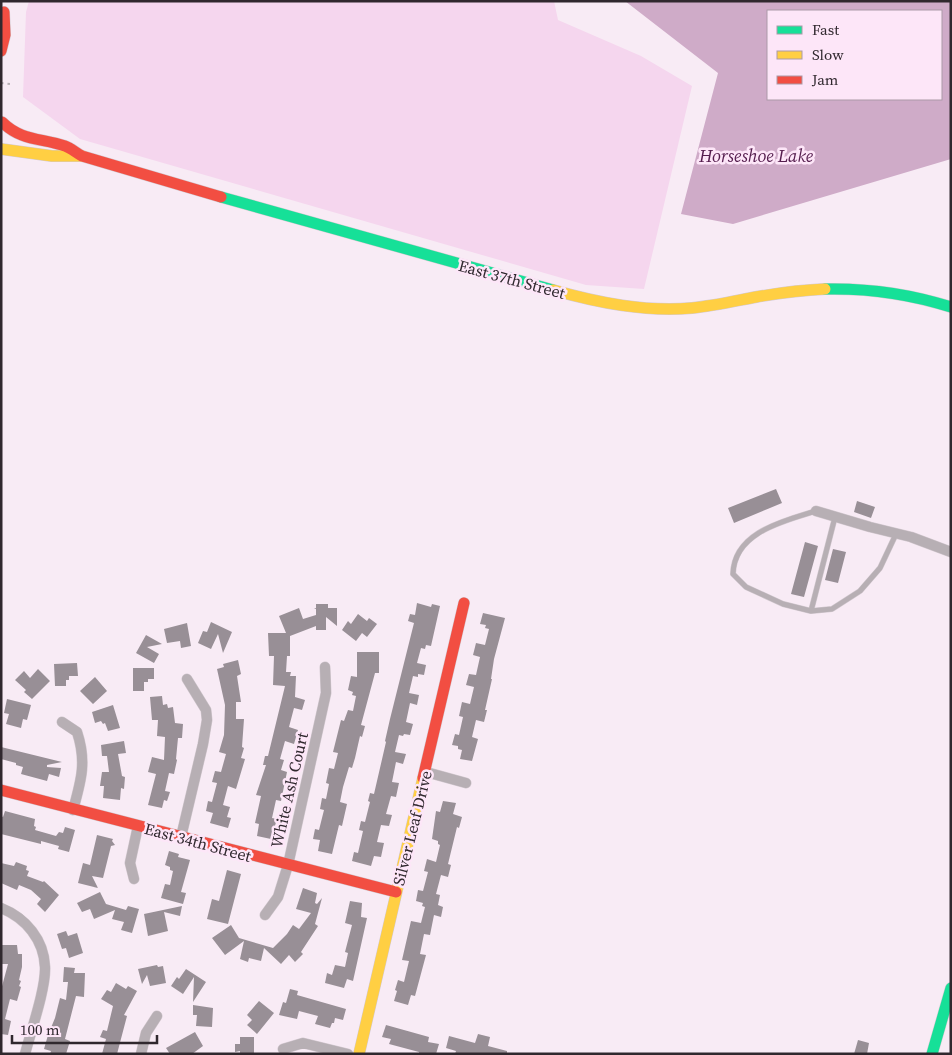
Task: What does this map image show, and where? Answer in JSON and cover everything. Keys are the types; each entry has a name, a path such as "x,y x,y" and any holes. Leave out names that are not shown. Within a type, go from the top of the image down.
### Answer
{"main road":[{"path":"1,51 5,35 4,10"},
{"path":"1,121 1,128"},
{"name":"East 37th Street","path":"1,121 18,134 30,139 66,146 82,156 249,206 596,302 632,307 691,308 769,294 830,288 872,289 925,298 951,307"},
{"name":"East 37th Street","path":"1,150 27,151 64,158 82,156"},
{"name":"Silver Leaf Drive","path":"359,1054 464,603"},
{"name":"East 34th Street","path":"1,790 72,810 396,892"},
{"path":"932,1054 951,988"}],"street":[{"path":"816,511 911,537 951,552"},
{"name":"White Ash Court","path":"266,915 278,897 288,865 326,693 325,667"},
{"path":"181,837 207,720 206,710 187,679"},
{"path":"62,722 77,732 83,756 80,782 72,810"},
{"path":"426,772 466,783"},
{"path":"134,879 130,863 138,826"},
{"path":"1,908 16,915 30,928 42,948 45,967 25,1054"},
{"path":"141,1054 146,1033 157,1016"},
{"path":"284,1049 303,1043 348,1054"}],"lane":[{"path":"816,511 769,526 746,542 735,559 733,574 746,586 783,604 810,610 832,609 860,591 880,568 896,534"},
{"path":"810,610 835,517"}],"path":[{"path":"1,83 11,84"}],"shaded area":[{"path":"29,1 554,1 558,20 641,56 692,86 644,289 586,285 80,139 23,97 26,12"}],"water":[{"name":"Horseshoe Lake","path":"625,1 951,1 951,159 733,224 681,214 718,73"}],"building":[{"path":"776,489 782,503 734,523 728,508"},
{"path":"857,501 875,507 871,518 854,512"},
{"path":"805,542 818,546 804,597 791,594"},
{"path":"833,549 846,552 838,583 825,580"},
{"path":"417,603 431,607 432,604 440,606 431,646 426,645 425,649 421,648 417,663 426,665 424,675 418,674 418,677 413,676 409,693 419,695 417,705 410,703 406,722 413,724 410,735 399,735 395,752 406,754 403,764 396,762 392,782 399,783 396,797 391,796 386,814 392,815 389,826 381,825 377,842 384,843 381,857 374,856 371,866 352,861 354,852 358,853 363,831 359,830 361,821 365,822 370,802 368,801 370,793 374,794 390,719 414,623 408,621 410,614 415,615"},
{"path":"316,604 328,604 328,608 337,608 337,626 326,617 326,630 316,630 316,626 290,636 290,656 287,656 286,672 291,672 290,676 296,676 295,697 305,700 302,710 294,708 289,727 298,730 294,744 285,741 280,759 284,760 281,770 287,772 281,801 276,800 272,818 277,819 271,839 257,836 259,824 255,823 261,796 256,795 266,765 263,765 265,756 268,756 285,686 273,685 274,656 269,656 268,633 286,633 279,616 299,608 303,619 316,615 316,609 314,608 316,608"},
{"path":"483,613 505,618 494,659 484,722 476,720 472,737 478,739 472,761 460,759 462,750 458,749 458,746 452,745 455,734 459,735 463,717 459,716 462,702 470,704 474,687 466,685 469,674 476,675 480,657 473,655 476,643 485,645 489,629 485,628 486,625 480,624"},
{"path":"358,614 367,621 369,618 377,624 367,637 362,633 356,641 342,630 348,621 351,624"},
{"path":"211,622 232,632 223,653 218,634 211,649 198,643 203,631 207,632"},
{"path":"187,623 191,646 181,648 180,641 167,643 164,629"},
{"path":"146,635 162,644 147,647 159,654 154,663 136,653"},
{"path":"357,652 379,652 379,673 375,673 361,725 365,726 362,737 360,736 352,768 349,767 343,787 340,802 347,804 342,826 339,825 332,854 318,851 320,840 313,839 315,829 319,830 324,810 320,809 322,798 326,799 329,784 326,783 329,768 334,769 338,753 333,752 341,720 344,721 348,710 353,711 356,696 352,695 353,692 348,690 351,676 357,677"},
{"path":"238,660 241,674 237,676 241,702 236,702 236,719 244,719 242,747 244,748 241,758 245,759 236,789 228,786 223,805 230,807 227,817 231,818 228,828 210,823 213,813 206,811 208,801 212,802 217,783 212,782 215,771 221,772 226,754 219,752 224,735 225,705 217,669 224,667 223,664"},
{"path":"77,663 78,676 69,676 69,680 66,680 66,686 55,686 54,664"},
{"path":"133,668 154,668 154,679 148,679 148,682 144,682 144,691 133,691"},
{"path":"38,669 50,681 32,699 24,692 26,690 15,680 24,671 30,678"},
{"path":"95,677 107,691 93,704 80,691"},
{"path":"162,696 163,705 167,704 168,708 173,707 175,723 183,724 182,738 178,738 174,774 169,773 165,791 170,792 167,801 164,800 162,808 148,805 156,774 148,772 152,757 164,760 165,737 157,736 158,720 152,720 150,697"},
{"path":"7,699 31,705 27,720 23,719 21,728 6,724 9,714 4,713"},
{"path":"113,705 120,728 108,731 105,723 103,724 101,721 95,723 92,712"},
{"path":"124,741 126,753 118,754 122,776 125,777 124,789 121,788 120,800 103,798 104,786 100,786 102,772 109,772 107,756 102,756 101,745"},
{"path":"1,747 62,762 47,765 47,767 61,768 59,777 49,774 47,781 21,774 23,767 1,759"},
{"path":"443,801 456,803 453,814 462,817 459,828 457,827 448,864 451,865 448,877 441,875 436,894 440,895 438,905 443,907 441,917 434,915 430,935 424,934 420,954 426,955 415,996 411,995 408,1005 394,1001 397,991 395,990 398,980 404,982 409,961 402,960 411,921 421,923 425,907 422,906 423,903 416,901 418,890 423,891 428,872 424,871 427,859 436,862 440,845 438,841 432,839 436,811 440,812"},
{"path":"5,811 35,819 35,830 56,836 59,832 63,833 65,827 75,830 69,852 58,849 59,846 41,841 41,844 1,834 1,816 3,817"},
{"path":"97,835 113,839 112,841 115,845 111,846 103,878 92,876 98,888 78,883 83,863 90,865"},
{"path":"169,851 179,854 178,857 190,860 181,892 186,893 183,904 161,898 165,884 170,885 173,871 165,865"},
{"path":"16,862 27,866 26,870 29,871 27,876 44,881 59,895 45,912 37,904 41,899 31,890 19,885 17,890 1,883 1,863 14,866"},
{"path":"227,870 241,874 228,924 207,919 212,899 219,901"},
{"path":"303,888 317,893 315,903 317,904 322,898 315,924 318,926 301,952 303,954 295,962 289,955 281,964 264,948 261,961 249,958 248,962 240,959 244,941 225,955 212,938 231,925 239,938 273,948 293,925 299,929 311,913 296,909"},
{"path":"100,892 106,904 126,910 128,906 139,909 132,933 121,930 124,922 112,919 115,910 94,919 90,909 82,912 77,903"},
{"path":"350,901 362,903 361,917 367,918 353,981 347,979 344,988 325,983 327,973 332,975 335,965 345,967 348,953 345,952 352,925 345,923"},
{"path":"182,906 180,916 164,912 168,931 148,936 144,914"},
{"path":"66,931 68,936 77,933 83,953 69,958 66,948 62,949 57,934"},
{"path":"2,945 17,945 18,954 22,954 19,980 21,981 19,986 21,987 17,1001 10,999 5,1019 11,1021 8,1035 1,1034 1,990 8,964 2,964"},
{"path":"157,965 158,967 163,966 166,983 150,986 147,975 142,984 138,969"},
{"path":"64,967 75,968 74,973 85,973 84,997 76,996 65,1039 70,1041 66,1054 50,1054 51,1051 44,1049 48,1035 60,998 66,1000 68,982 63,982"},
{"path":"186,969 206,982 193,1002 194,977 183,994 171,986"},
{"path":"116,983 126,989 128,986 137,991 124,1015 127,1016 117,1054 102,1054 106,1039 100,1037 103,1030 107,1031 113,1006 101,999 107,990 111,992"},
{"path":"290,989 298,991 297,995 346,1009 343,1020 335,1018 330,1028 315,1024 318,1016 299,1011 297,1019 279,1015 283,1002 286,1003"},
{"path":"259,1001 274,1013 257,1034 247,1025 252,1020 247,1015"},
{"path":"193,1005 213,1008 212,1027 196,1026 197,1015 193,1015"},
{"path":"386,1025 429,1037 428,1042 439,1044 436,1054 419,1054 419,1052 389,1044 391,1039 382,1037"},
{"path":"195,1032 203,1046 192,1054 170,1054 166,1048"},
{"path":"478,1034 490,1037 488,1046 507,1051 507,1054 455,1054 456,1051 446,1048 449,1036 475,1043"},
{"path":"240,1037 254,1037 254,1054 240,1054 240,1051 235,1052 235,1044 240,1044"},
{"path":"858,1040 869,1043 867,1054 854,1054"}],"traffic: fast":[{"path":"221,197 553,290"},
{"path":"825,289 889,293 951,307"},
{"path":"932,1054 951,988"}],"traffic: slow":[{"path":"1,149 52,156 82,156"},
{"path":"553,290 622,305 674,309 708,306 782,293 825,289"},
{"path":"359,1054 423,778"}],"traffic: jam":[{"path":"1,51 5,35 4,12"},
{"path":"2,122 16,133 65,146 82,156 221,197"},
{"path":"423,778 464,603"},
{"path":"1,790 396,892"}]}
